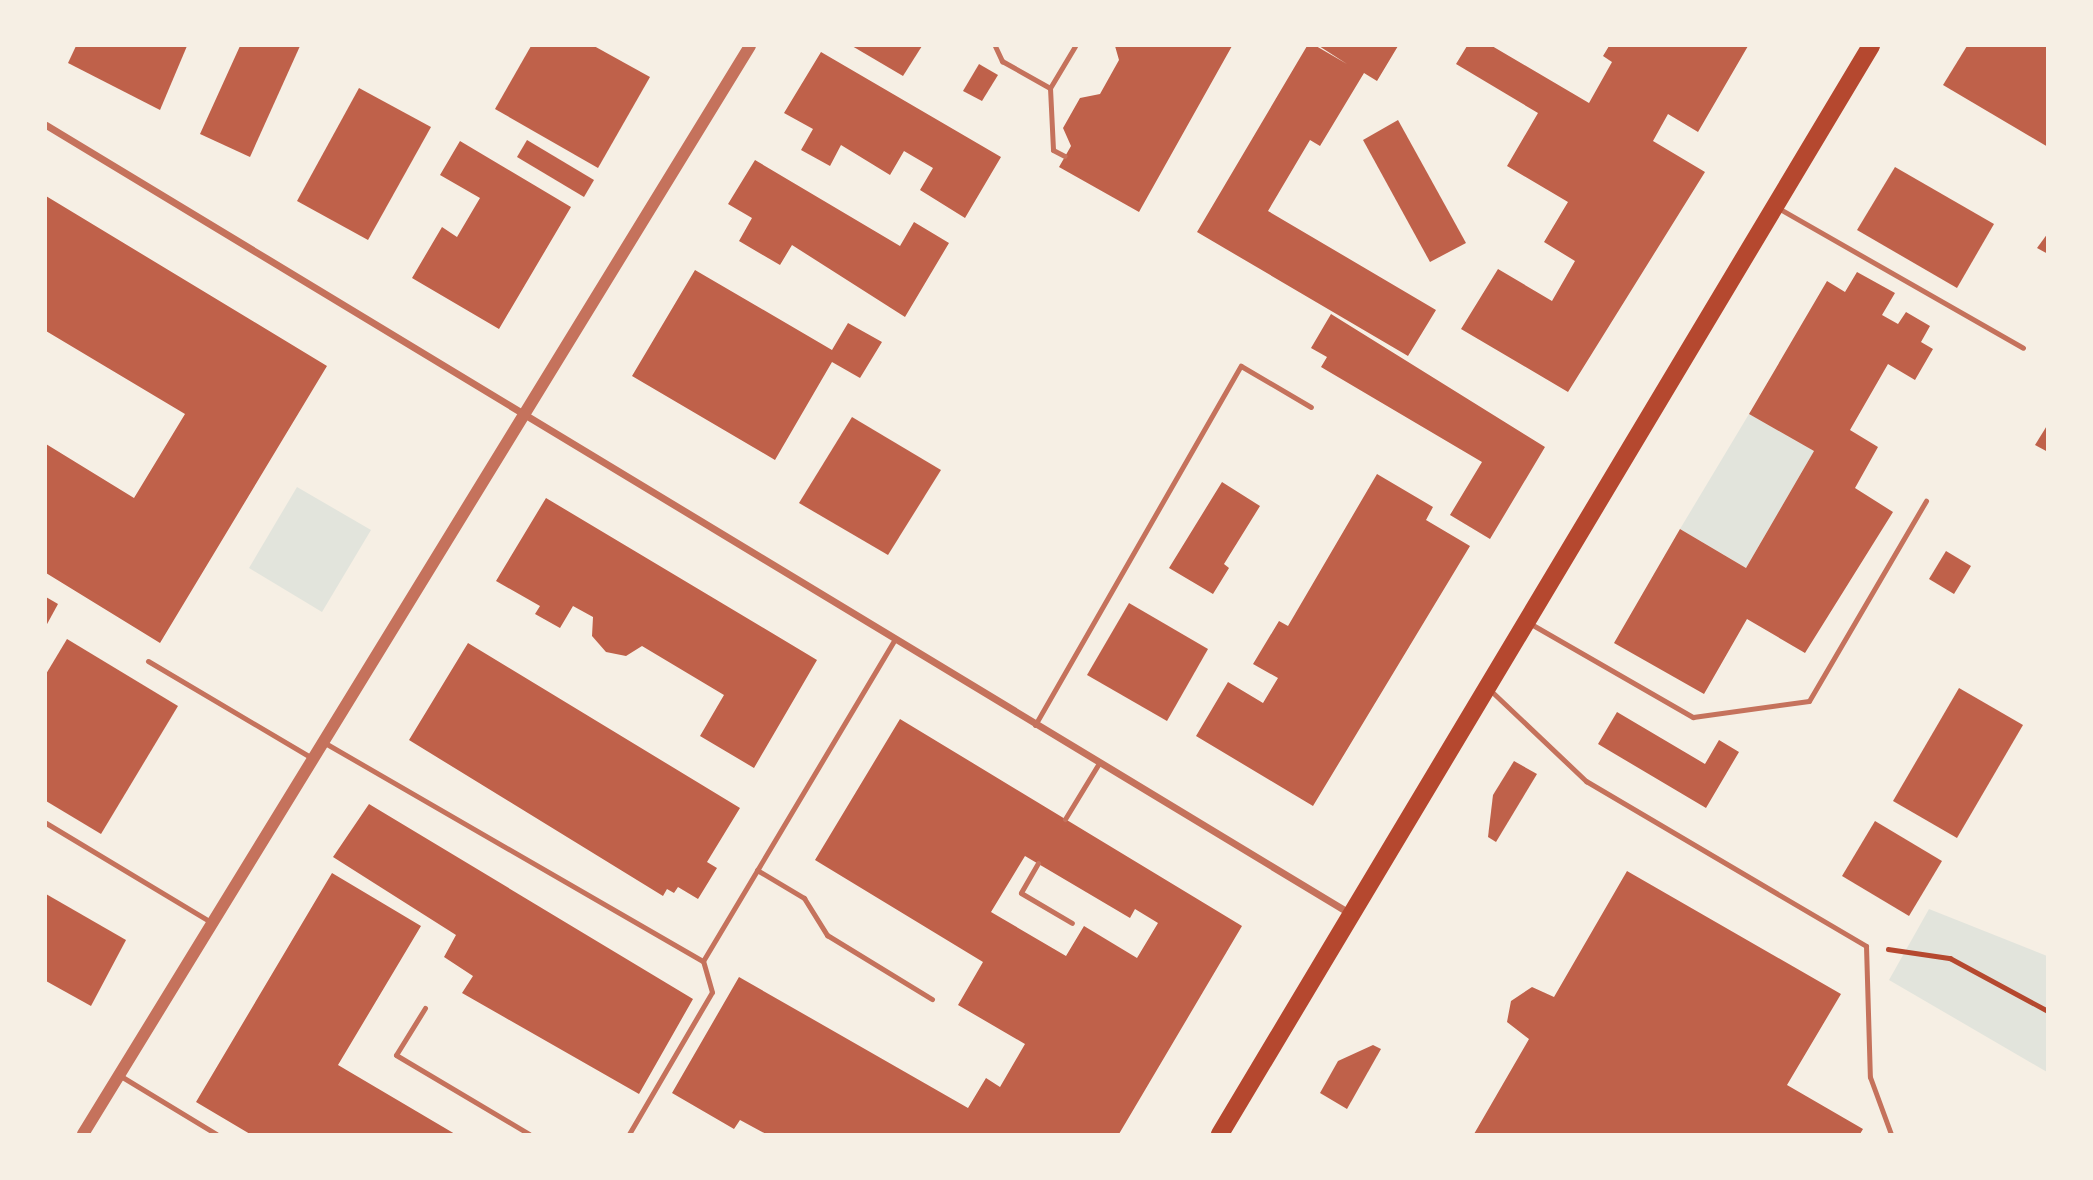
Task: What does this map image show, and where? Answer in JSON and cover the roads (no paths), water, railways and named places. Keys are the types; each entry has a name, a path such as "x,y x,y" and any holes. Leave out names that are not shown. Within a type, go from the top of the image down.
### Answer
{"main road":[{"path":"1220,1135 1871,46"}],"street":[{"path":"83,1135 750,46"},
{"path":"46,125 894,641 1352,915"}],"lane":[{"path":"995,46 1002,61 1050,88"},
{"path":"1065,156 1053,150 1050,88 1075,46"},
{"path":"1775,207 2023,348"},
{"path":"1035,725 1241,366 1311,407"},
{"path":"1528,622 1692,717 1809,701 1926,501"},
{"path":"703,961 894,641"},
{"path":"148,661 312,758"},
{"path":"1489,689 1586,781 1866,946 1870,1077 1891,1135"},
{"path":"322,742 703,961 712,992 629,1135"},
{"path":"1065,819 1099,763"},
{"path":"46,823 212,923"},
{"path":"1038,863 1021,893 1072,923"},
{"path":"757,870 804,898 827,935 932,999"},
{"path":"425,1008 396,1055 529,1135"},
{"path":"119,1075 216,1135"}]}
